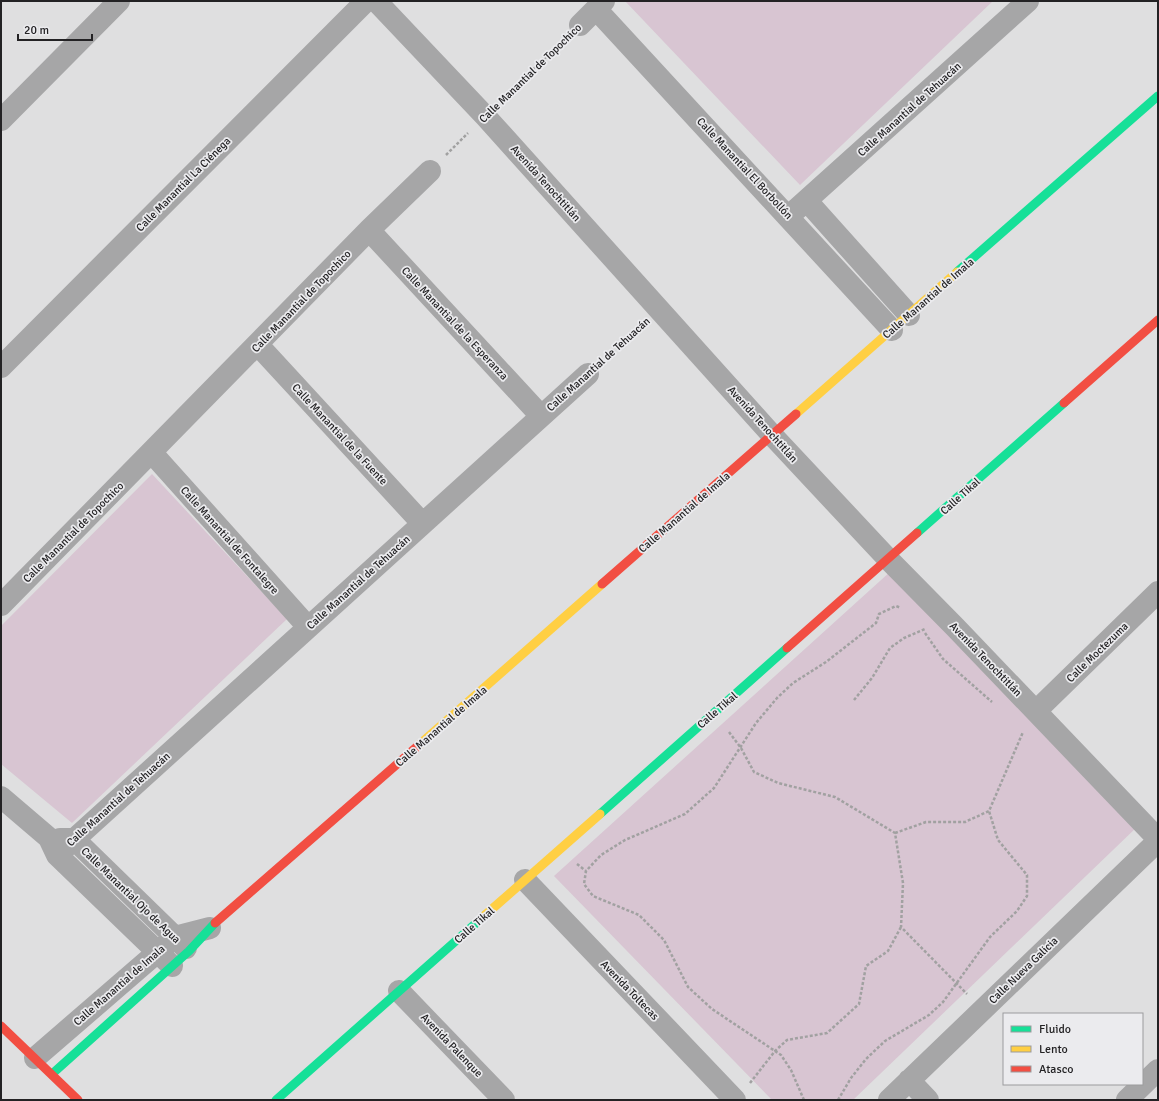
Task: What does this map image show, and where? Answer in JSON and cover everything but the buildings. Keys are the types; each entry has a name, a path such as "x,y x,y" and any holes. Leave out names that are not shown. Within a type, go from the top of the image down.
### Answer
{"street":[{"path":"1,120 119,1"},
{"name":"Calle Manantial La Ciénega","path":"1,366 366,1"},
{"name":"Avenida Tenochtitlán","path":"376,1 485,116 772,435 888,559 1036,711 1158,840"},
{"name":"Calle Manantial de Tehuacán","path":"789,216 1028,1"},
{"name":"Calle Manantial El Borbollón","path":"600,5 892,330"},
{"name":"Calle Manantial de Topochico","path":"580,25 600,5"},
{"name":"Calle Manantial de Imala","path":"52,1074 165,959 182,944 210,928 1158,96"},
{"name":"Calle Manantial de Topochico","path":"1,605 258,345 369,230 430,171"},
{"name":"Calle Manantial El Borbollón","path":"807,201 909,315"},
{"name":"Calle Manantial de la Esperanza","path":"369,230 541,416"},
{"name":"Calle Tikal","path":"276,1100 1158,320"},
{"name":"Calle Manantial de la Fuente","path":"258,345 422,523"},
{"name":"Calle Manantial de Tehuacán","path":"53,846 74,839 588,374"},
{"name":"Calle Manantial de Fontalegre","path":"152,453 308,627"},
{"name":"Calle Moctezuma","path":"1036,711 1158,592"},
{"name":"Calle Manantial Ojo de Agua","path":"1,797 53,846 165,959"},
{"name":"Calle Manantial Ojo de Agua","path":"74,839 182,944"},
{"name":"Calle Nueva Galicia","path":"889,1100 1158,840"},
{"name":"Avenida Toltecas","path":"525,880 741,1094"},
{"name":"Calle Manantial de Imala","path":"35,1058 165,959"},
{"name":"Avenida Palenque","path":"399,991 504,1100"},
{"path":"1,1026 78,1100"},
{"path":"1143,1085 1158,1070"},
{"path":"909,1080 928,1100"},
{"path":"1127,1100 1142,1085"}],"path":[{"name":"Calle Manantial de Topochico","path":"430,171 580,25"},
{"name":"Calle Manantial de Tehuacán","path":"588,374 660,309"},
{"path":"804,1100 791,1070 781,1055 712,1009 688,987 664,940 639,915 594,896 584,884 586,871 601,855 625,840 684,814 714,788 756,723 793,683 826,662 876,623 879,614 896,606 902,608"},
{"path":"920,624 943,659 995,705"},
{"path":"854,700 872,678 890,648 904,638 923,630 955,627"},
{"path":"895,833 926,822 965,822 989,811 1021,741 1024,730 1036,711"},
{"path":"714,712 741,748 754,772 778,783 835,797 895,833 903,883 901,927 888,951 866,966 859,1004 827,1033 787,1040 775,1051 741,1094"},
{"path":"838,1100 851,1078 866,1059 885,1041 929,1015 943,1002 990,937 1017,912 1027,896 1027,875 998,840 989,811"},
{"path":"901,927 983,1010"}],"shaded area":[{"path":"625,1 993,1 800,185"},
{"path":"152,474 287,619 72,823 1,764 1,626"},
{"path":"891,571 1138,826 853,1100 772,1100 554,876"}],"traffic: fast":[{"path":"957,272 1158,96"},
{"path":"917,533 1064,403"},
{"path":"600,814 787,648"},
{"path":"276,1100 484,916"},
{"path":"52,1074 189,951 215,923"}],"traffic: slow":[{"path":"796,414 957,272"},
{"path":"419,745 602,584"},
{"path":"484,916 600,814"}],"traffic: jam":[{"path":"1064,403 1158,320"},
{"path":"602,584 796,414"},
{"path":"787,648 917,533"},
{"path":"215,923 419,745"},
{"path":"1,1026 78,1100"}]}
